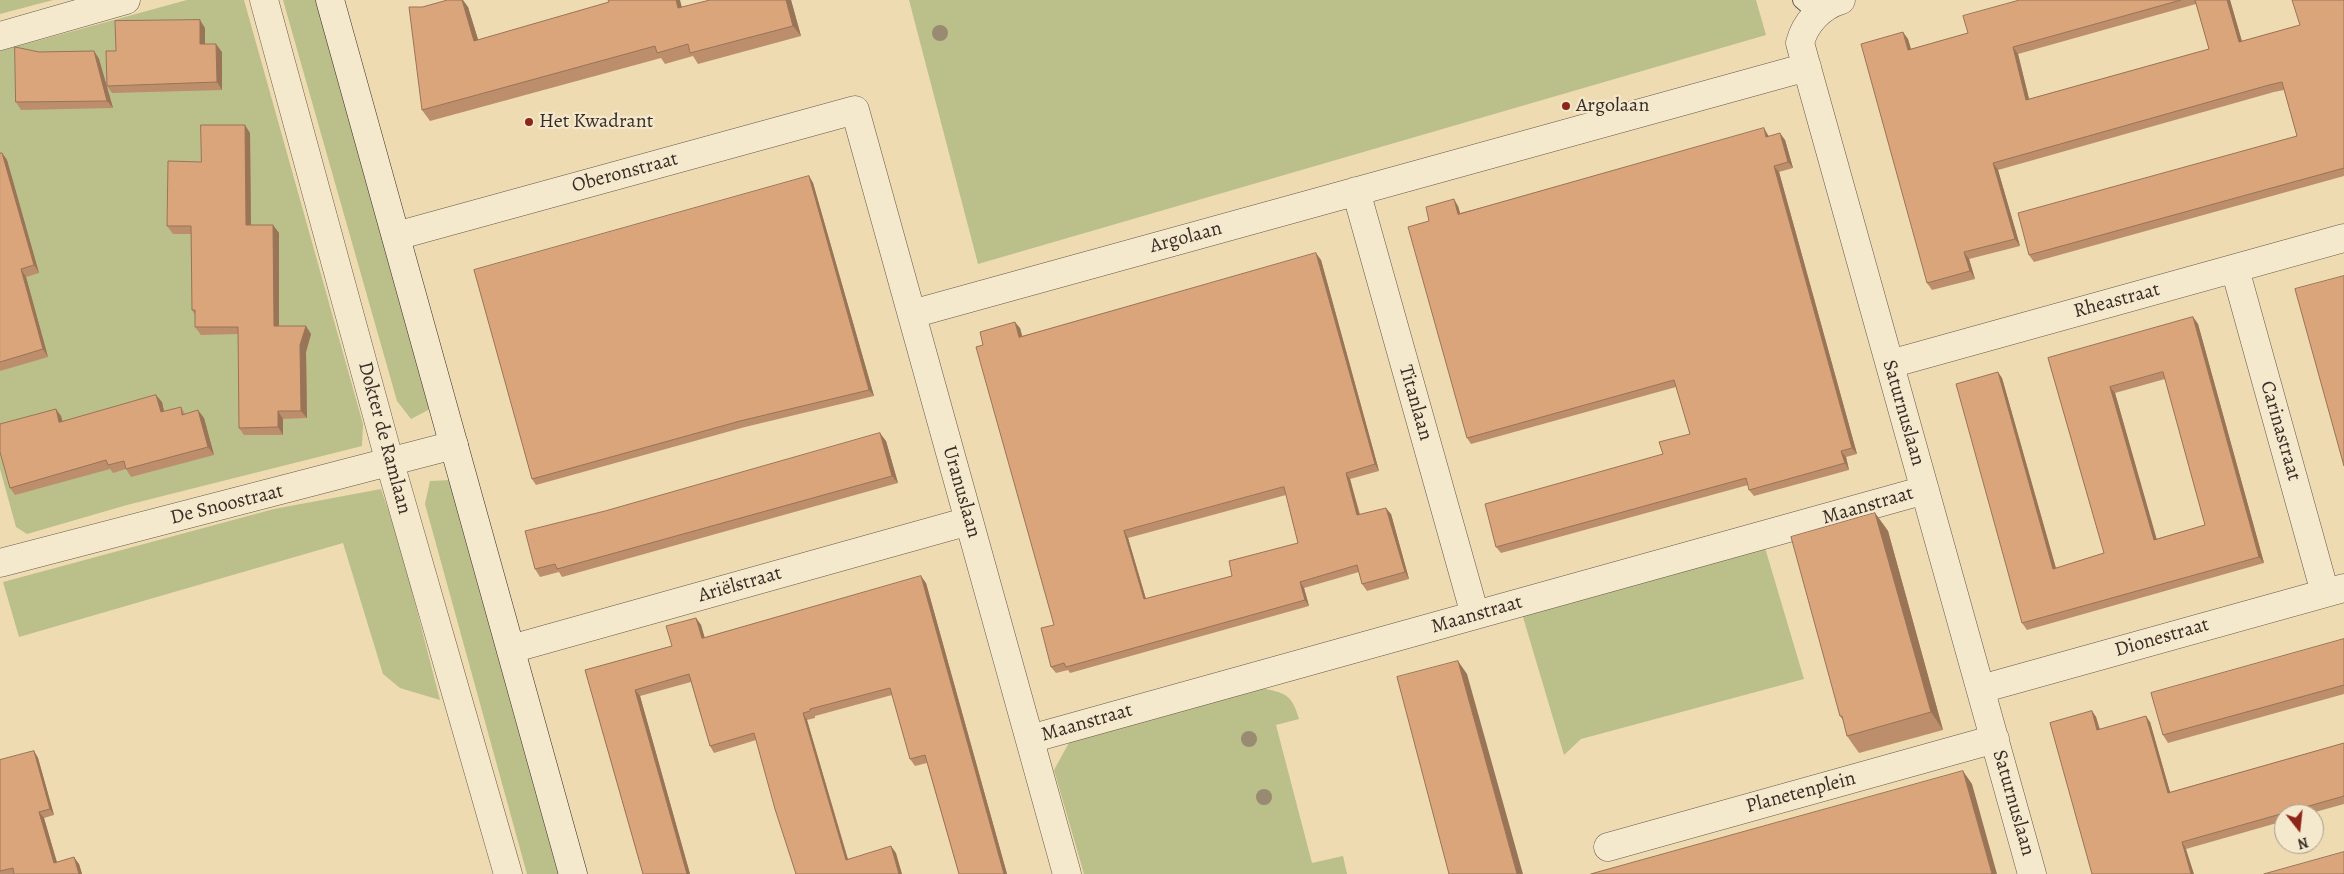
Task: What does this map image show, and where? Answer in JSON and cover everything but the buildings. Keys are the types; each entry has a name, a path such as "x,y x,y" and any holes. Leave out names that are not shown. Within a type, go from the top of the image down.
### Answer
{"street":[{"path":"0,36 126,0"},
{"name":"Dokter de Ramlaan","path":"264,0 390,463 508,874"},
{"path":"330,0 574,874"},
{"path":"1809,7 1825,7 1841,0"},
{"name":"Saturnuslaan","path":"1809,7 1800,43 2032,874"},
{"name":"Argolaan","path":"912,314 1807,67"},
{"name":"Oberonstraat","path":"396,236 855,110"},
{"name":"Uranuslaan","path":"855,110 1068,874"},
{"name":"Titanlaan","path":"1356,191 1475,615"},
{"name":"Rheastraat","path":"1890,364 2344,238"},
{"name":"Carinastraat","path":"2235,269 2334,591"},
{"name":"De Snoostraat","path":"1,559 390,463 454,445"},
{"name":"Maanstraat","path":"1030,739 1925,490"},
{"name":"Ariëlstraat","path":"511,649 969,521"},
{"name":"Dionestraat","path":"1981,689 2334,591"},
{"name":"Planetenplein","path":"1608,847 1995,739"}],"green space":[{"path":"0,0 53,0 0,14"},
{"path":"187,0 244,0 363,424 362,446 127,505 27,534 16,527 0,469 0,51"},
{"path":"283,0 318,0 432,408 411,419 397,401"},
{"path":"909,0 1756,0 1766,35 978,264"},
{"path":"451,480 561,874 527,874 425,504 430,481"},
{"path":"381,489 400,545 440,700 400,688 383,674 343,543 19,637 3,582 274,509"},
{"path":"1763,541 1804,679 1581,739 1564,755 1520,607"},
{"path":"1261,688 1276,691 1286,696 1293,704 1299,719 1276,725 1312,863 1343,856 1347,874 1084,874 1054,770 1071,739"}],"place":[{"name":"Argolaan","path":"1566,106"},
{"name":"Het Kwadrant","path":"529,122"}]}
